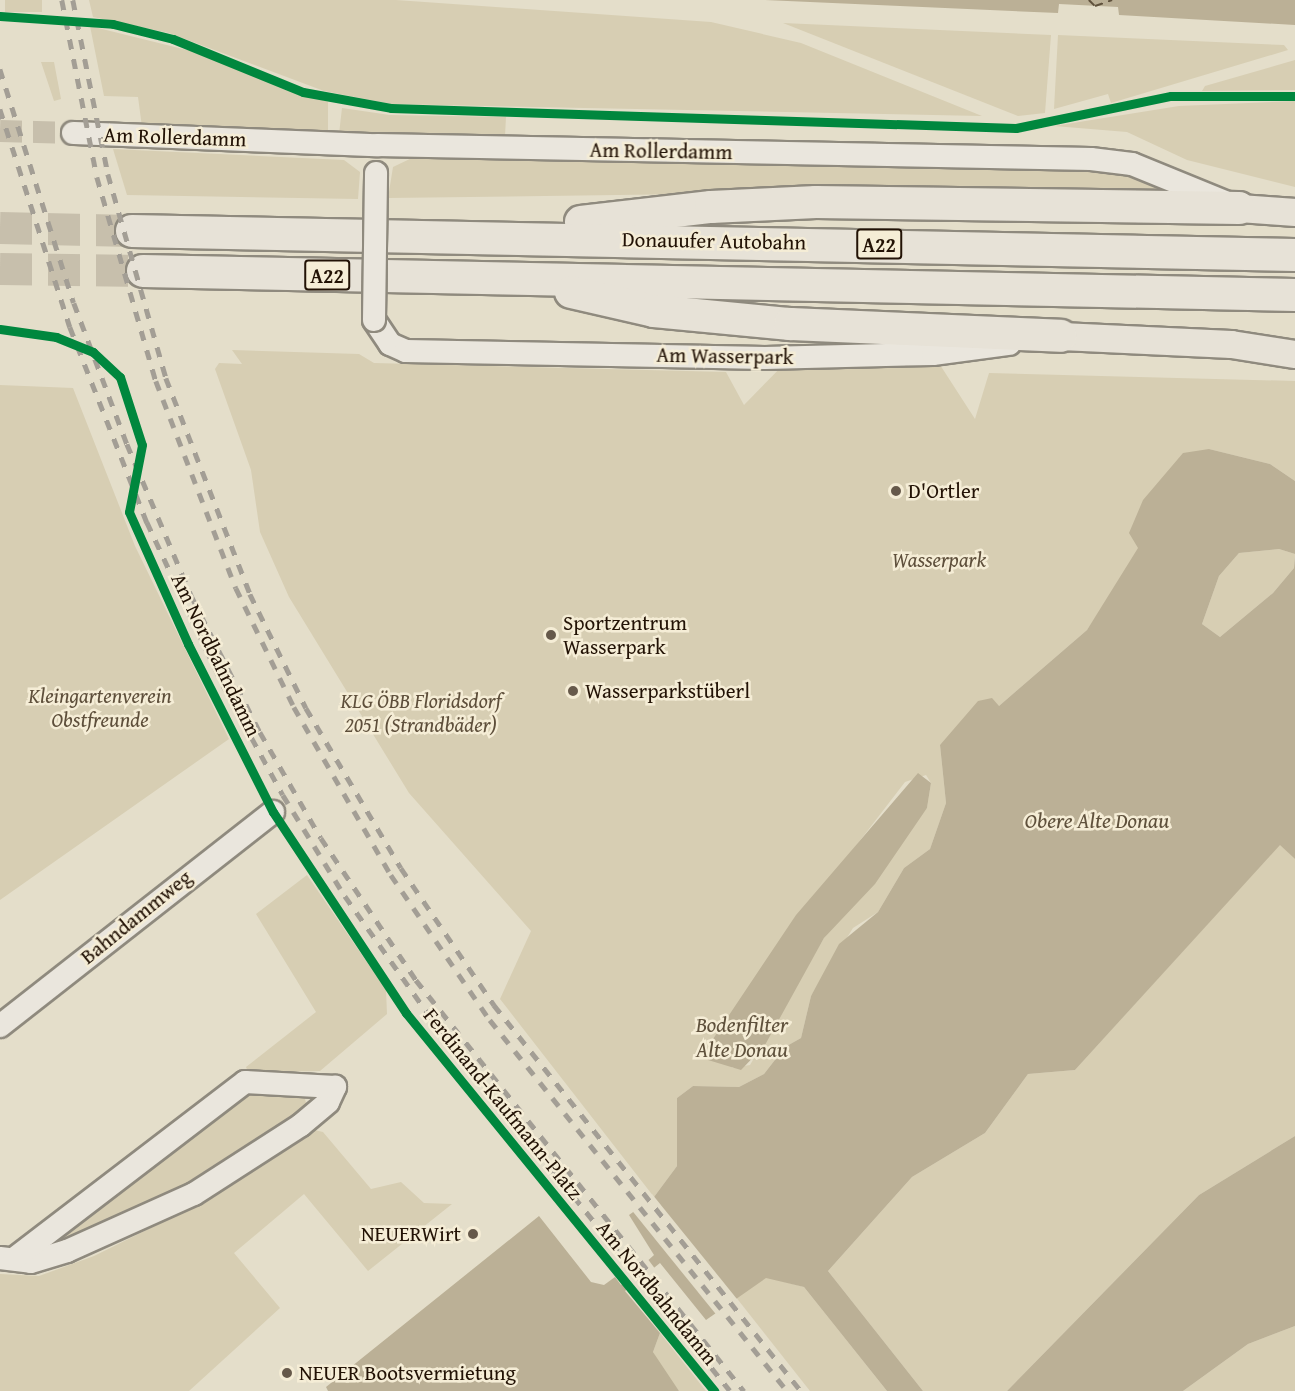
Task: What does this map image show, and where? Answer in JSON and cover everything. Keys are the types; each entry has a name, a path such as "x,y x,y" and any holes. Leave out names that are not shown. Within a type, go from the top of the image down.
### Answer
{"highway":[{"path":"464,237 711,207 816,202 1239,208"},
{"name":"Donauufer Autobahn","path":"132,231 1295,255"},
{"name":"Donauufer Autobahn","path":"143,272 1295,295"},
{"path":"512,278 654,311 790,324 1061,336"}],"main road":[{"path":"1239,208 1295,212"},
{"path":"1061,336 1231,344 1295,354"},
{"path":"1231,344 1295,336"}],"street":[{"name":"Am Rollerdamm","path":"74,133 376,145 1091,159 1164,175 1239,208"},
{"name":"Am Wasserpark","path":"376,145 374,320 390,344 406,351 765,358 933,354 1061,336"},
{"name":"Bahndammweg","path":"0,1026 273,812"},
{"path":"245,1082 316,1082 335,1087 328,1102 301,1125 194,1194 67,1251 30,1262 7,1258 245,1082"}],"green space":[{"path":"5,0 42,0 42,12 5,12"},
{"path":"89,0 396,0 711,22 801,43 982,116 391,104 324,91 169,33 93,17"},
{"path":"783,23 1051,35 1045,113 1018,116"},
{"path":"90,26 195,52 328,102 328,131 142,127 138,97 104,96"},
{"path":"1058,35 1284,45 1288,50 1111,103 1108,94 1054,109"},
{"path":"1295,60 1295,90 1202,91 1205,86"},
{"path":"41,62 54,62 61,99 54,101"},
{"path":"1295,101 1295,187 1187,160 1127,132 1054,126 1179,106"},
{"path":"342,108 390,115 506,117 505,136 339,134"},
{"path":"113,149 344,160 360,172 358,199 127,195"},
{"path":"416,156 1117,172 1175,190 1164,196 922,191 388,198 393,167"},
{"path":"232,350 359,354 374,363 726,372 744,405 791,357 933,354 975,419 989,373 1295,381 1295,481 1270,464 1209,449 1087,630 999,706 940,745 946,803 930,849 904,868 878,912 853,928 811,996 801,1038 785,1047 764,1074 739,1087 693,1086 677,1098 677,1166 654,1197 500,999 531,931 409,793 289,597 260,532 251,470 215,369 219,363 242,364","holes":["926,775 931,783 927,808 824,938 750,1065 732,1068 825,886 905,782"]},
{"name":"Kleingartenverein Obstfreunde","path":"0,385 73,388 135,546 229,739 0,900"},
{"path":"1279,549 1295,554 1294,568 1273,593 1220,637 1202,624 1219,576 1239,553"},
{"path":"1280,844 1295,859 1295,1136 1199,1195 1007,1391 923,1391 828,1271 912,1177 985,1133 1028,1074 1075,1070"},
{"path":"307,875 386,990 387,1014 320,1071 248,1072 246,1067 316,1012 256,914"},
{"path":"303,1090 308,1112 197,1181 40,1251 244,1093"},
{"path":"314,1130 323,1132 371,1189 401,1182 424,1203 452,1204 368,1271 304,1194 234,1253 280,1308 189,1391 0,1391 0,1274 39,1276 94,1256 191,1208"},
{"path":"766,1277 804,1287 887,1391 810,1391 735,1296"},
{"path":"1295,1326 1295,1391 1183,1391 1248,1344"},
{"path":"660,1333 706,1391 679,1391 662,1371 653,1352"}],"water":[{"path":"765,0 1295,0 1295,25 1119,15 1118,7 1059,4 1058,13"},
{"name":"Obere Alte Donau","path":"1209,449 1270,464 1295,481 1295,554 1279,549 1239,553 1219,576 1202,624 1220,637 1273,593 1294,568 1295,556 1295,859 1280,845 1075,1070 1028,1074 985,1133 912,1177 828,1271 923,1391 887,1391 804,1287 766,1278 706,1320 660,1263 625,1291 660,1333 653,1352 679,1391 328,1391 326,1387 539,1216 591,1282 604,1285 615,1277 621,1285 654,1255 629,1215 654,1197 677,1166 677,1098 693,1086 739,1087 764,1074 785,1047 801,1038 811,996 839,944 878,912 904,868 930,849 946,803 940,745 978,701 992,698 999,706 1087,630 1138,548 1129,533 1143,500 1183,453"},
{"name":"Bodenfilter Alte Donau","path":"918,773 931,783 927,808 875,884 824,938 765,1045 741,1070 708,1060 705,1051 796,915"},
{"path":"1295,1136 1295,1326 1248,1344 1183,1391 1007,1391 1199,1195"}],"pier":[{"path":"652,1194 737,1299 717,1315 632,1210"},
{"path":"647,1258 656,1270 634,1287 625,1275"}],"ferry route":[{"path":"1089,0 1095,6 1112,0"}],"tunnel":[{"path":"0,131 73,133"},
{"path":"0,228 132,231"},
{"path":"0,269 143,271"}],"railway":[{"path":"62,0 97,177 156,381 236,588 294,707 391,875 490,1020 787,1391"},
{"path":"73,0 108,174 166,378 250,594 306,708 401,868 494,1005 801,1391"},
{"path":"0,69 74,303 127,444 192,597 260,732 321,838 416,980 744,1391"},
{"path":"0,109 70,327 147,522 223,685 283,795 345,896 436,1025 730,1391"}],"cycle path":[{"path":"0,16 113,24 173,39 303,92 391,108 1016,128 1171,96 1295,96"},
{"name":"Am Nordbahndamm","path":"0,329 56,337 93,352 120,377 142,445 129,512 188,644 273,812 406,1013 714,1391"}],"place":[{"name":"D'Ortler","path":"896,491"},
{"name":"Sportzentrum Wasserpark","path":"551,635"},
{"name":"Wasserparkstüberl","path":"573,691"},
{"name":"NEUERWirt","path":"473,1234"},
{"name":"NEUER Bootsvermietung","path":"287,1373"}],"park label":[{"name":"Wasserpark","path":"939,560"},
{"name":"KLG ÖBB Floridsdorf 2051 (Strandbäder)","path":"421,713"}]}
